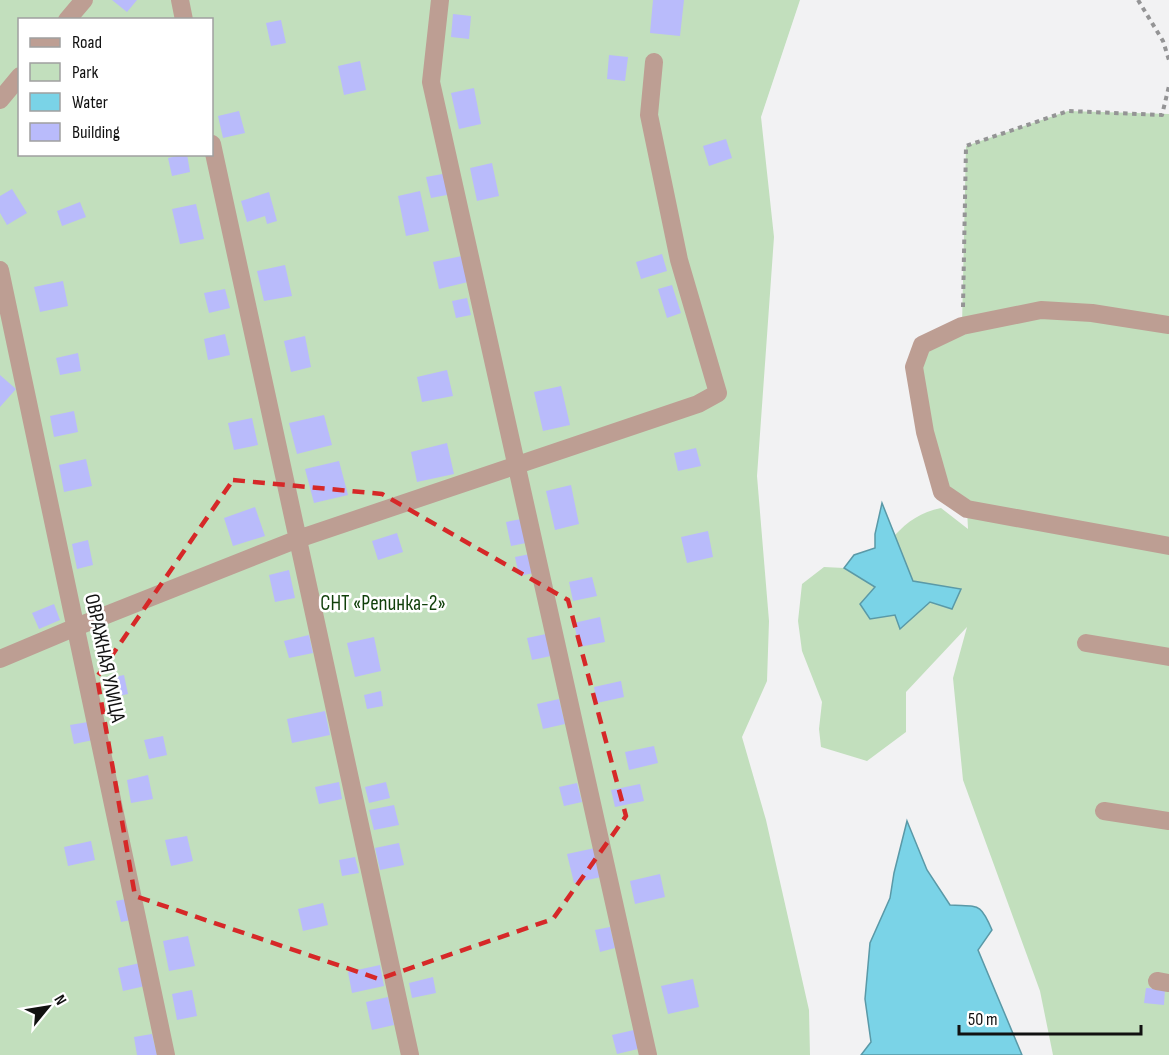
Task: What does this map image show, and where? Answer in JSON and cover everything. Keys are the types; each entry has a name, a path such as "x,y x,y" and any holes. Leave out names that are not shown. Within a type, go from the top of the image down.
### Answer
{"street":[{"path":"69,18 84,0"},
{"path":"180,0 184,18"},
{"path":"440,0 431,82 648,1055"},
{"path":"0,659 298,539 698,404 718,393 679,260 649,115 654,62"},
{"path":"0,100 18,78"},
{"path":"213,149 410,1055"},
{"name":"ОВРАЖНАЯ УЛИЦА","path":"0,270 166,1055"},
{"path":"1169,325 1092,313 1041,310 962,326 922,345 914,367 925,432 942,492 968,509 1169,546"},
{"path":"1086,643 1169,657"},
{"path":"1104,811 1169,821"}],"path":[{"path":"1138,0 1163,41 1169,60"},
{"path":"1163,41 1169,44"},
{"path":"962,326 966,146 1068,111 1162,115 1169,86"}],"highlighted area":[{"path":"233,480 382,494 568,600 626,816 553,919 379,979 135,896 97,677"}],"green space":[{"name":"СНТ «Репинка-2»","path":"0,0 800,0 761,117 774,237 757,476 769,621 767,681 742,737 766,820 809,1010 810,1055 0,1055"},
{"path":"1068,111 1169,114 1169,1055 1053,1055 1040,991 963,780 953,678 967,627 906,692 906,732 867,761 821,747 819,729 822,702 802,651 798,621 802,584 824,567 844,568 876,587 895,615 919,612 930,601 961,590 913,581 894,536 915,518 941,508 968,529 967,509 942,492 925,432 922,345 962,326 966,146"}],"water":[{"path":"882,503 913,581 961,589 952,609 930,602 900,629 895,615 870,619 860,604 875,587 844,568 854,555 875,548 875,534"},
{"path":"907,821 927,870 950,905 973,906 981,910 988,921 992,930 978,950 1022,1055 861,1055 871,1042 865,999 870,943 890,898"}],"building":[{"path":"112,0 137,0 127,12"},
{"path":"653,0 684,0 680,36 650,33"},
{"path":"453,14 471,16 469,39 451,37"},
{"path":"281,20 286,43 271,46 266,23"},
{"path":"609,55 628,57 625,81 607,79"},
{"path":"360,61 366,90 344,95 338,66"},
{"path":"474,88 481,124 459,129 451,93"},
{"path":"239,111 245,133 223,138 218,116"},
{"path":"726,139 732,158 709,166 703,146"},
{"path":"187,156 190,172 172,176 168,158"},
{"path":"492,163 499,196 477,201 470,168"},
{"path":"448,173 452,194 431,198 426,177"},
{"path":"12,189 27,213 7,225 0,213 0,196"},
{"path":"420,191 429,231 406,236 398,196"},
{"path":"269,192 277,221 267,224 265,216 247,222 241,201"},
{"path":"80,202 86,217 62,226 57,211"},
{"path":"196,204 204,239 180,244 172,209"},
{"path":"662,254 667,271 641,279 636,262"},
{"path":"462,256 468,282 439,289 433,262"},
{"path":"285,265 292,296 264,301 257,271"},
{"path":"63,281 68,306 40,312 34,287"},
{"path":"672,285 681,313 667,318 658,289"},
{"path":"225,289 230,308 209,313 204,293"},
{"path":"467,298 471,315 456,318 452,301"},
{"path":"225,334 230,355 208,360 204,339"},
{"path":"305,336 311,367 291,372 284,341"},
{"path":"78,353 81,371 60,375 56,358"},
{"path":"447,370 453,396 422,402 417,377"},
{"path":"0,375 16,389 0,407"},
{"path":"561,386 570,425 543,431 534,392"},
{"path":"74,411 78,432 54,437 50,416"},
{"path":"324,415 332,445 297,454 289,423"},
{"path":"252,418 258,445 234,450 228,423"},
{"path":"447,443 454,474 417,482 411,452"},
{"path":"696,448 701,466 678,471 674,453"},
{"path":"86,459 92,486 64,492 59,465"},
{"path":"339,461 348,495 314,503 305,469"},
{"path":"571,485 579,524 555,530 546,491"},
{"path":"255,507 265,536 233,546 224,518"},
{"path":"521,519 526,543 511,546 506,522"},
{"path":"708,531 713,557 687,563 681,537"},
{"path":"397,533 403,552 378,560 372,541"},
{"path":"88,540 93,565 77,569 72,544"},
{"path":"530,554 534,573 519,576 515,557"},
{"path":"289,570 295,598 275,602 269,575"},
{"path":"592,577 597,596 573,601 569,582"},
{"path":"54,604 60,620 39,629 32,613"},
{"path":"600,617 605,642 579,647 574,623"},
{"path":"546,634 551,656 532,660 527,638"},
{"path":"309,635 313,653 289,658 284,641"},
{"path":"374,637 381,671 355,677 347,643"},
{"path":"124,675 128,694 109,698 105,679"},
{"path":"621,681 624,697 597,703 594,687"},
{"path":"381,691 383,706 367,709 364,695"},
{"path":"559,699 565,724 543,729 537,704"},
{"path":"325,711 330,735 292,743 287,719"},
{"path":"94,721 98,739 74,744 70,725"},
{"path":"163,736 167,755 149,759 144,740"},
{"path":"654,746 658,763 629,770 625,752"},
{"path":"148,775 153,799 131,803 127,780"},
{"path":"339,782 342,799 319,804 315,787"},
{"path":"386,782 390,798 369,803 365,787"},
{"path":"577,783 582,802 564,806 559,787"},
{"path":"640,784 644,801 615,807 611,790"},
{"path":"394,805 399,825 374,830 369,810"},
{"path":"187,836 193,861 171,866 165,840"},
{"path":"91,841 95,860 68,866 64,847"},
{"path":"399,843 404,865 380,870 375,848"},
{"path":"595,848 601,877 574,883 567,854"},
{"path":"355,857 359,873 342,876 339,860"},
{"path":"660,874 665,897 635,904 630,881"},
{"path":"131,898 136,919 121,922 116,901"},
{"path":"323,903 328,925 303,931 298,909"},
{"path":"610,927 615,948 600,952 595,930"},
{"path":"188,936 195,966 169,971 163,941"},
{"path":"140,963 145,986 123,991 118,968"},
{"path":"380,965 384,986 352,993 348,972"},
{"path":"433,977 436,993 412,998 409,983"},
{"path":"693,979 699,1007 668,1014 661,986"},
{"path":"1146,988 1165,989 1164,1005 1144,1003"},
{"path":"192,990 197,1016 177,1020 172,994"},
{"path":"388,997 394,1025 372,1030 366,1002"},
{"path":"634,1030 638,1049 617,1054 612,1035"},
{"path":"152,1034 157,1055 137,1055 134,1037"}]}
